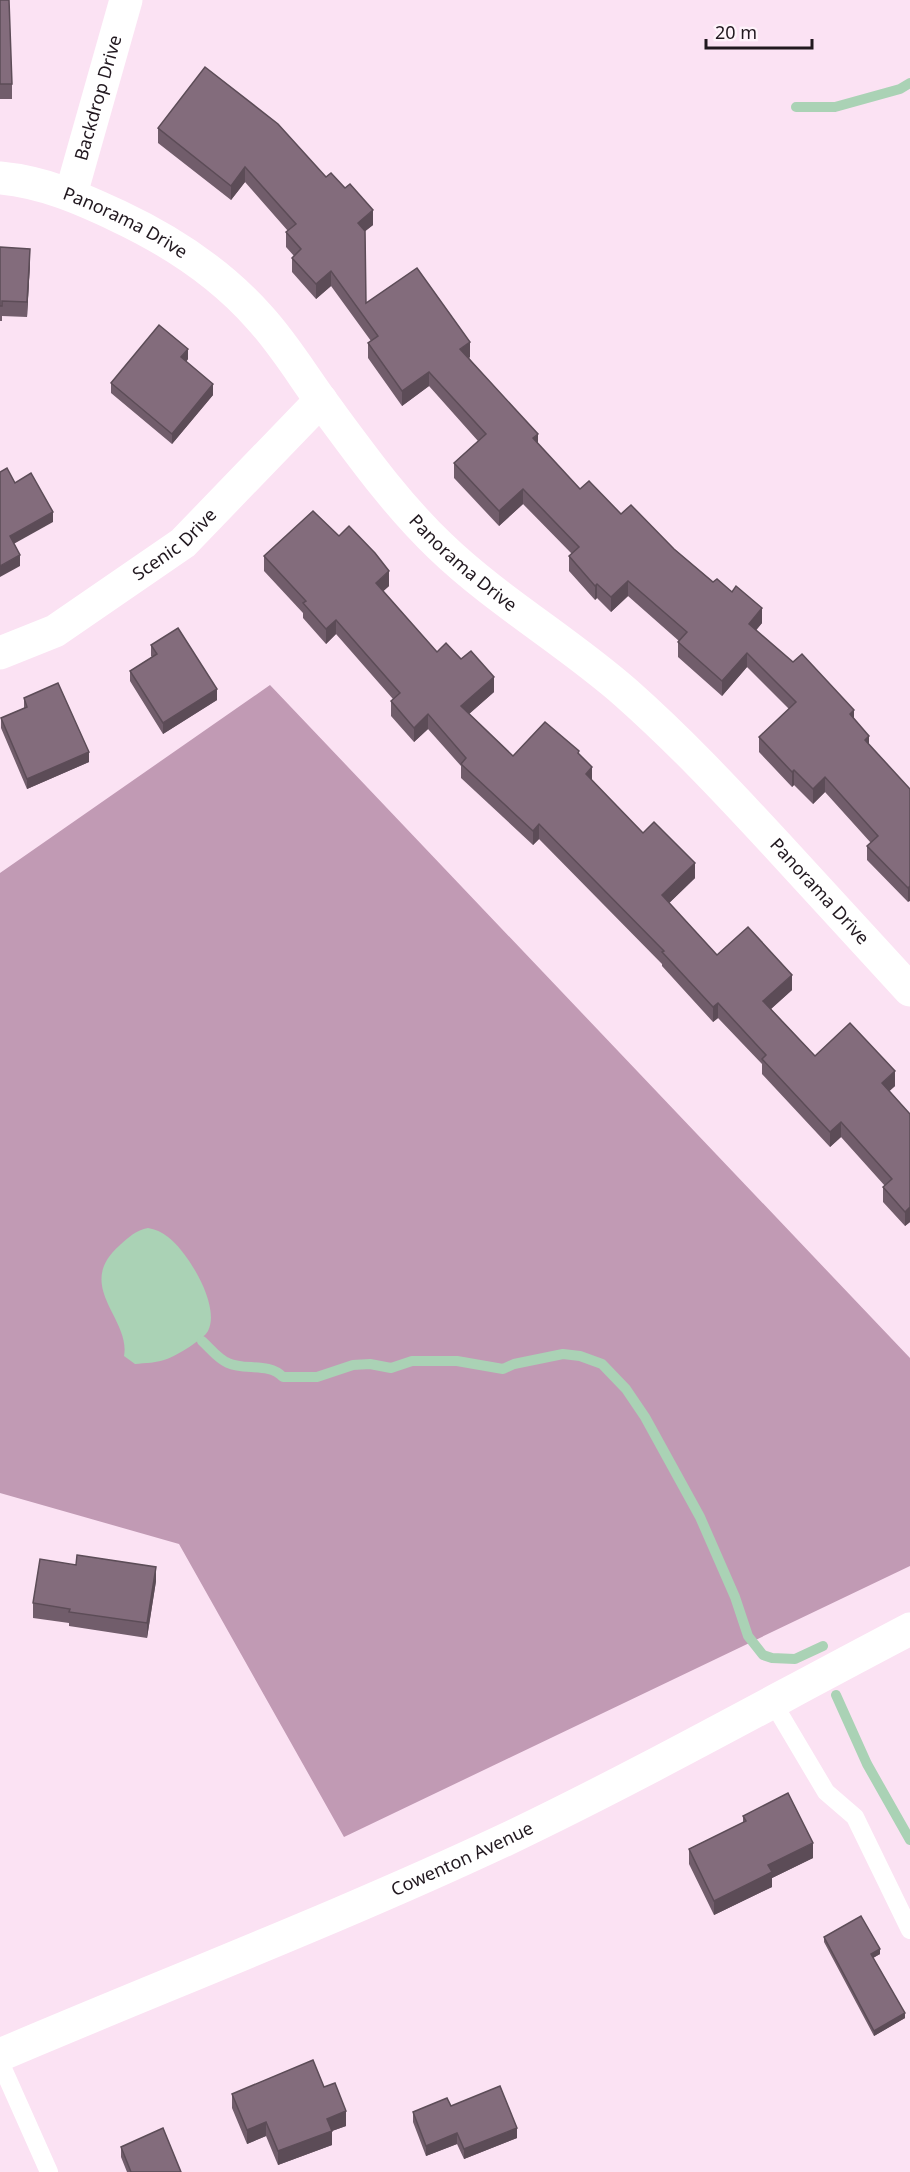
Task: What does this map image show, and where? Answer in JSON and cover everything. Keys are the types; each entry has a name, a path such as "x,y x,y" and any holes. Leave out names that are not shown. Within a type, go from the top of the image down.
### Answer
{"street":[{"name":"Backdrop Drive","path":"71,194 126,0"},
{"name":"Panorama Drive","path":"0,178 71,194 140,227 222,282 264,323 285,348 377,476 413,520 479,580 623,690 669,732 715,778 910,990"},
{"name":"Scenic Drive","path":"0,653 55,631 183,543 321,400"},
{"name":"Cowenton Avenue","path":"0,2055 298,1932 440,1870 580,1803 910,1629"}],"lane":[{"path":"772,1701 826,1792 855,1817 910,1930"},
{"path":"0,2062 49,2172"}],"shaded area":[{"path":"270,685 910,1358 910,1566 344,1837 179,1544 0,1493 0,873"},
{"path":"148,1228 168,1237 185,1254 206,1294 211,1320 208,1331 196,1343 183,1351 163,1360 135,1364 124,1356 124,1342 120,1328 102,1288 102,1274 107,1260 120,1245 136,1232"}],"building":[{"path":"0,0 9,0 12,84 0,84"},
{"path":"205,67 278,124 326,177 331,173 345,188 350,184 373,210 358,223 365,231 366,303 417,268 470,342 460,349 538,434 533,438 580,489 589,481 621,514 631,505 674,549 713,582 717,579 732,592 736,586 762,608 749,624 793,662 802,654 854,710 850,714 869,736 865,740 910,789 910,886 908,888 867,846 878,836 825,777 813,789 794,770 792,772 759,737 796,702 747,653 722,681 678,642 687,632 628,581 611,597 597,584 595,586 569,556 579,547 523,489 499,511 454,463 486,434 429,372 402,391 368,343 378,336 331,271 316,284 292,258 301,249 286,232 296,224 245,167 231,186 158,128"},
{"path":"0,247 30,249 27,302 2,301 2,306 0,306"},
{"path":"159,325 188,349 181,357 213,384 172,434 111,383"},
{"path":"7,468 15,483 31,473 53,512 10,536 20,555 0,566 0,472"},
{"path":"313,511 339,536 349,526 375,553 389,571 376,583 437,652 446,643 461,659 471,651 494,677 461,706 513,756 545,722 579,751 578,753 592,767 586,774 643,833 654,822 695,863 662,895 717,955 748,927 792,975 763,1001 815,1056 850,1023 895,1071 882,1083 910,1114 910,1207 905,1212 883,1187 892,1179 841,1122 830,1132 762,1059 766,1055 718,1003 713,1007 662,952 664,951 539,824 533,831 461,764 466,758 428,714 414,728 391,701 400,693 336,620 326,629 303,603 306,601 264,556"},
{"path":"178,628 217,689 163,723 130,671 157,654 151,645"},
{"path":"58,683 89,752 27,779 1,718 27,707 24,698"},
{"path":"77,1555 156,1567 147,1623 69,1612 70,1609 33,1603 40,1559 76,1565"},
{"path":"788,1793 813,1843 768,1865 772,1872 714,1901 689,1849 746,1821 743,1816"},
{"path":"861,1916 880,1949 871,1954 905,2013 874,2031 824,1937"},
{"path":"313,2060 324,2087 335,2083 346,2111 327,2119 332,2131 278,2151 266,2122 247,2130 232,2094"},
{"path":"500,2086 517,2128 464,2149 457,2133 426,2146 413,2112 447,2098 451,2106"},
{"path":"163,2128 181,2172 131,2172 121,2147"}],"waterway":[{"path":"796,107 835,107 900,89 910,83"},
{"path":"202,1341 228,1363 263,1368 277,1372 283,1377 317,1377 353,1365 370,1364 391,1368 412,1361 457,1361 503,1369 514,1364 563,1354 580,1356 602,1364 626,1389 645,1417 700,1517 735,1597 748,1636 763,1655 772,1658 795,1659 823,1646"},
{"path":"836,1695 867,1764 910,1840"}]}
